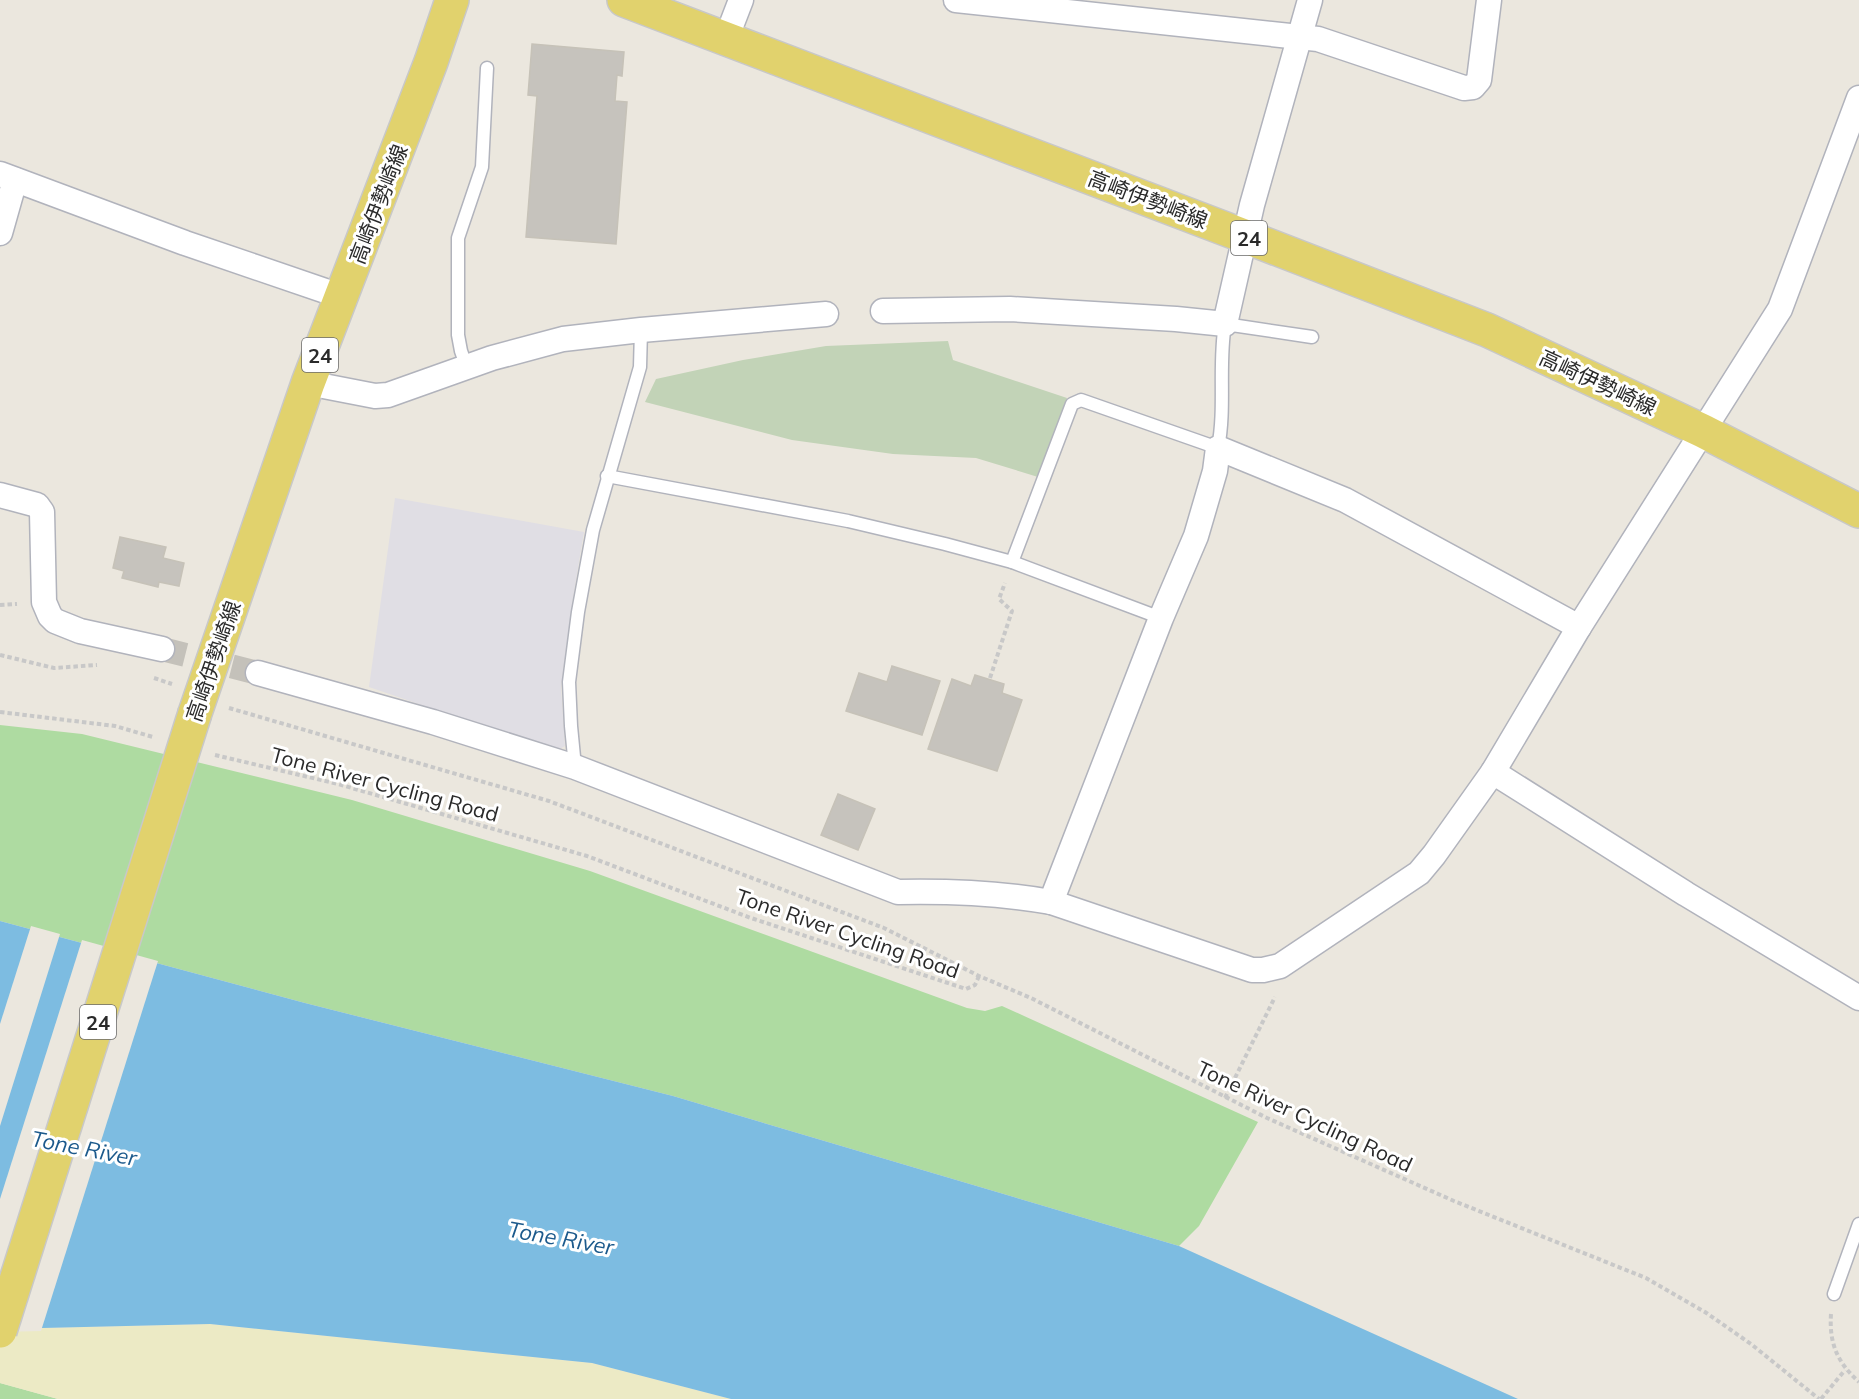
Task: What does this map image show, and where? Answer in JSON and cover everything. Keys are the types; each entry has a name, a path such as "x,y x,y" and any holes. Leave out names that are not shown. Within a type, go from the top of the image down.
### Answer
{"main road":[{"name":"高崎伊勢崎線","path":"0,1331 210,710 308,383 343,297 452,0"},
{"name":"高崎伊勢崎線","path":"624,0 1487,330 1703,431 1859,511"}],"street":[{"path":"726,39 741,0"},
{"path":"956,0 1318,39 1464,88 1473,87 1479,80 1489,0"},
{"path":"883,311 1062,310 1225,324 1244,236 1310,0"},
{"path":"258,673 433,722 575,767 898,892 942,891 1051,902 1252,970 1280,966 1419,873 1493,772 1579,627 1780,309 1859,98"},
{"path":"0,233 8,177 185,243 343,297"},
{"path":"308,383 375,396 388,395 492,358 563,339 826,314"},
{"path":"1051,902 1161,618 1196,536 1215,471 1218,448 1345,500 1579,627"},
{"path":"0,495 37,505 42,512 44,602 50,616 55,621 80,631 162,649"},
{"path":"1493,772 1686,894 1859,998"}],"lane":[{"path":"467,368 458,335 458,238 482,167 487,68"},
{"path":"1011,562 1072,404 1081,400 1218,448 1222,428 1222,340 1225,324 1312,337"},
{"path":"575,767 569,682 578,612 593,530 640,367 641,330"},
{"path":"607,476 848,520 1011,562 1161,618"},
{"path":"1834,1294 1859,1224"}],"path":[{"path":"990,678 1012,611 999,599 1011,562"},
{"path":"0,606 13,604"},
{"path":"0,655 54,668 100,664"},
{"path":"153,678 173,685"},
{"path":"210,710 549,801 884,928 979,976"},
{"path":"0,712 115,726 160,739"},
{"name":"Tone River Cycling Road","path":"205,752 338,784 587,856 751,918 966,989 975,985 979,976 1031,998 1225,1098 1454,1201 1646,1278 1705,1312 1751,1344 1820,1399"},
{"path":"1225,1098 1275,998 1280,966"},
{"path":"1834,1294 1831,1334 1845,1370 1859,1382"},
{"path":"1820,1399 1845,1370"}],"shaded area":[{"path":"395,498 584,532 561,687 565,746 556,751 369,687"}],"green space":[{"path":"948,341 953,360 1067,398 1038,477 976,458 893,454 792,440 645,402 656,379 743,360 826,346"},
{"path":"0,725 82,734 352,800 590,871 967,1008 985,1011 1002,1006 1258,1122 1199,1226 1179,1246 673,1096 305,1003 0,921"},
{"path":"0,1383 58,1399 0,1399"}],"sand":[{"path":"210,1324 592,1363 731,1399 58,1399 0,1383 0,1329"}],"water":[{"name":"Tone River","path":"0,921 305,1003 673,1096 1179,1246 1518,1399 731,1399 592,1363 210,1324 0,1329"}],"pier":[{"path":"31,926 60,934 0,1126 0,1024"},
{"path":"82,940 158,961 41,1331 0,1332 0,1199"}],"building":[{"path":"532,44 624,52 622,76 617,75 615,101 627,102 616,244 526,237 537,96 528,95"},
{"path":"120,537 166,547 163,558 184,563 179,586 159,582 158,587 122,578 124,571 113,568"},
{"path":"892,666 940,681 922,735 846,711 859,673 887,682"},
{"path":"975,675 1004,684 1002,693 1022,700 997,771 928,749 952,679 971,686"},
{"path":"838,794 875,809 858,850 821,835"}],"tunnel":[{"path":"162,649 258,673"}]}
